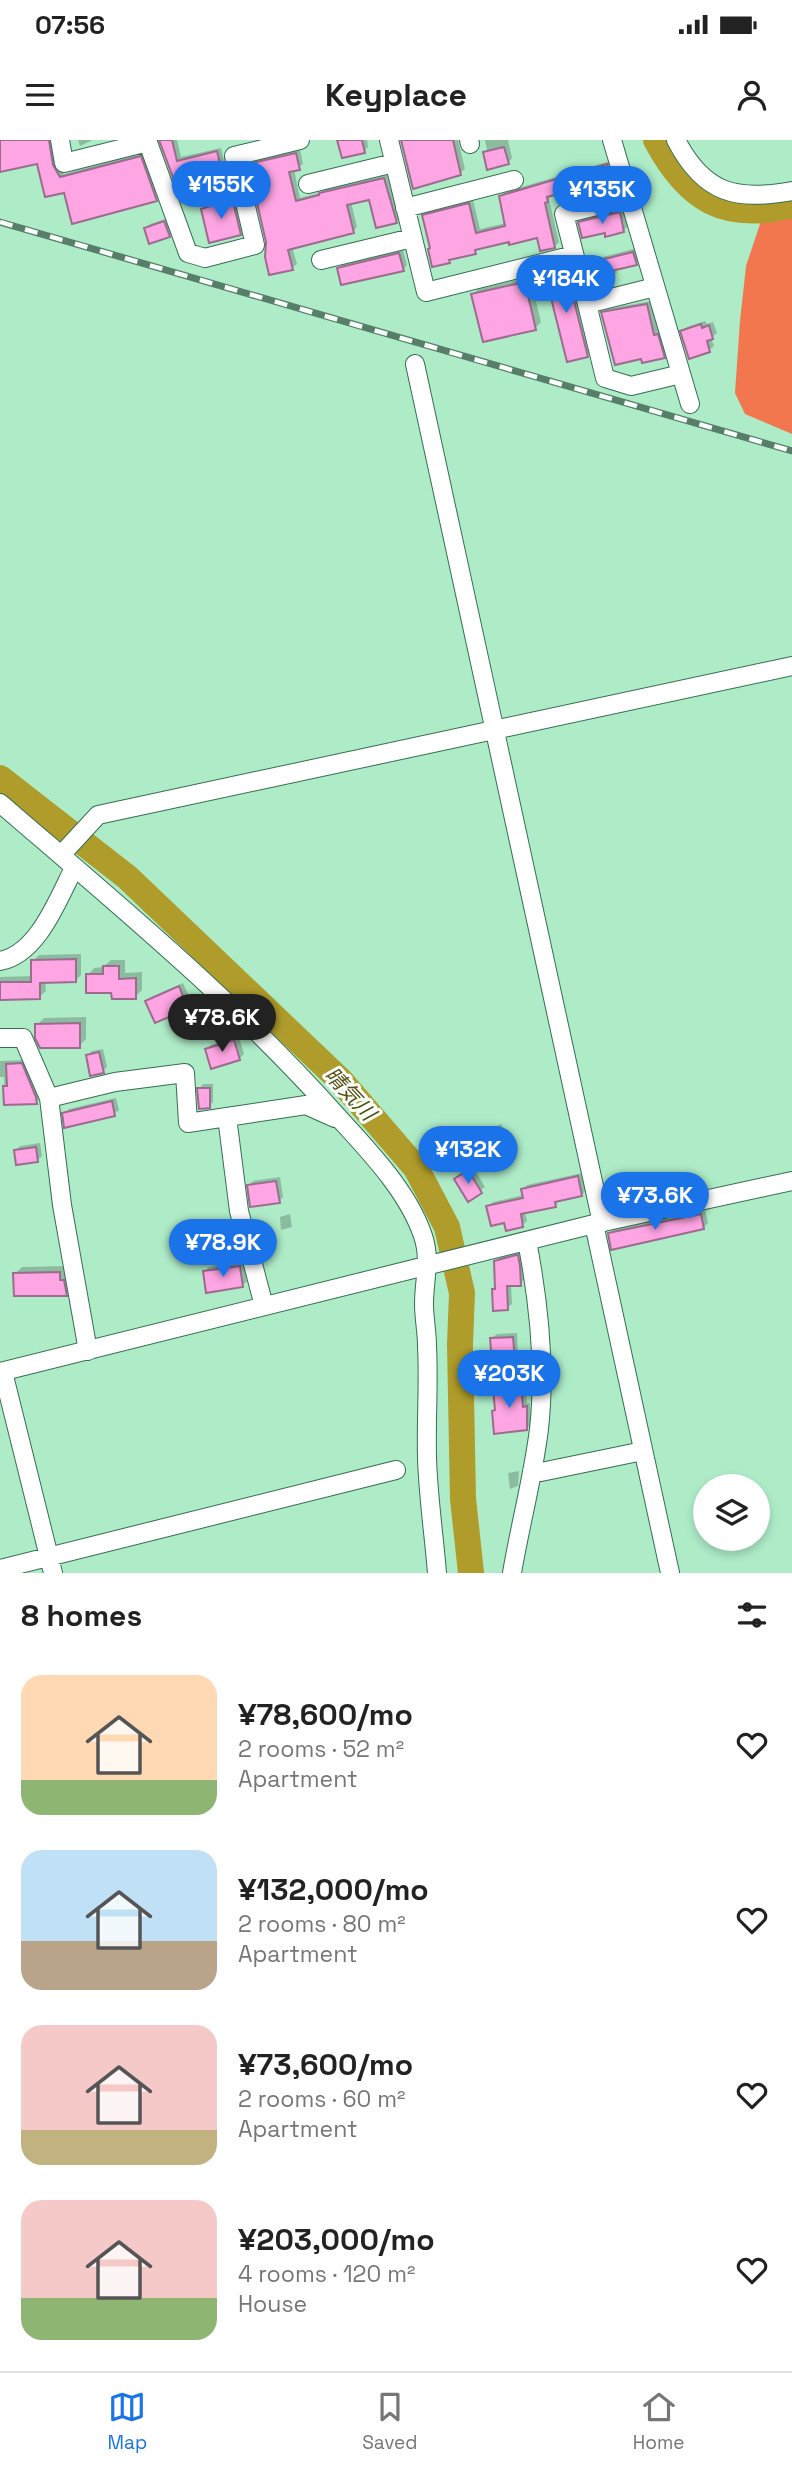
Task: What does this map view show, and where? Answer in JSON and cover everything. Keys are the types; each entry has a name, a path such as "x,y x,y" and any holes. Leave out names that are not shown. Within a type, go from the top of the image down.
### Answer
{"street":[{"path":"60,140 64,163 148,141 188,254 205,258 254,245 234,156 300,140"},
{"path":"389,140 426,292 574,255"},
{"path":"611,140 690,404"},
{"path":"676,140 703,176 721,190 739,196 766,196 792,191"},
{"path":"308,184 394,163"},
{"path":"405,208 514,180"},
{"path":"629,198 564,214 605,378 631,386 681,374"},
{"path":"321,260 412,238"},
{"path":"587,304 655,287"},
{"path":"415,364 495,730 670,1573"},
{"path":"63,852 98,815 792,666"},
{"path":"0,803 63,852 74,868 114,899 239,1015 342,1120 391,1180 410,1211 423,1236 428,1266 424,1303 428,1347 427,1459 437,1573"},
{"path":"0,961 13,959 28,947 50,915 74,868"},
{"path":"0,1038 23,1038 49,1098 62,1205 88,1351"},
{"path":"49,1098 115,1082 185,1073 188,1123 306,1105 342,1120"},
{"path":"227,1116 239,1211 264,1307"},
{"path":"51,1565 1,1372 598,1223 792,1181"},
{"path":"512,1573 539,1430 541,1396 540,1338 535,1283 527,1241"},
{"path":"532,1471 541,1472 643,1451"},
{"path":"0,1569 51,1565 396,1470"}],"shaded area":[{"path":"792,196 792,434 745,414 735,393 746,266 767,203"}],"building":[{"path":"0,140 49,140 53,165 60,177 141,156 157,201 72,224 64,193 45,197 37,164 0,172"},
{"path":"159,140 172,140 177,161 217,151 225,185 180,196"},
{"path":"337,140 362,140 365,153 342,158"},
{"path":"401,140 453,140 461,175 413,189"},
{"path":"504,147 509,164 487,170 483,152"},
{"path":"296,153 300,170 289,172 296,201 384,178 397,223 376,228 369,200 347,205 354,233 288,250 293,270 269,275 265,257 266,242 248,164"},
{"path":"607,164 611,180 547,197 548,202 545,203 555,248 540,251 537,238 509,245 509,242 475,250 476,254 432,267 422,215 469,203 476,233 505,226 499,196"},
{"path":"228,190 241,235 209,243 201,209 230,200"},
{"path":"620,212 624,232 605,237 605,233 582,238 578,222"},
{"path":"164,221 170,237 149,244 144,228"},
{"path":"633,252 637,265 611,271 613,279 593,283 588,263"},
{"path":"399,253 404,271 341,285 337,268"},
{"path":"566,269 588,357 567,362 545,274"},
{"path":"525,282 536,330 483,342 471,294"},
{"path":"647,304 654,335 658,334 665,358 642,363 641,359 615,365 601,312"},
{"path":"701,324 702,328 709,325 713,339 707,341 710,352 689,359 680,331"},
{"path":"76,959 76,982 40,983 40,999 0,1000 0,982 31,982 31,960"},
{"path":"103,966 119,966 119,979 136,978 136,999 112,999 111,993 86,993 86,974 103,974"},
{"path":"179,986 188,1009 155,1023 145,1001"},
{"path":"193,1008 202,1030 190,1035 181,1013"},
{"path":"80,1023 80,1048 40,1048 35,1038 35,1024"},
{"path":"234,1040 240,1060 211,1069 205,1049"},
{"path":"99,1052 104,1073 90,1076 86,1055"},
{"path":"22,1063 37,1104 4,1105 6,1064"},
{"path":"197,1088 210,1088 210,1108 199,1109"},
{"path":"112,1101 115,1116 64,1128 62,1113"},
{"path":"497,1127 505,1146 487,1154 479,1135"},
{"path":"36,1147 38,1162 16,1165 14,1150"},
{"path":"468,1170 482,1193 468,1202 454,1179"},
{"path":"578,1176 582,1196 555,1202 556,1207 521,1214 523,1227 506,1231 504,1223 491,1226 486,1206 523,1198 521,1189"},
{"path":"276,1181 280,1203 250,1207 247,1185"},
{"path":"701,1214 704,1229 611,1250 608,1233"},
{"path":"518,1255 521,1286 507,1286 508,1310 493,1311 494,1261"},
{"path":"240,1266 243,1287 206,1293 203,1271"},
{"path":"60,1272 60,1280 64,1280 67,1296 14,1296 13,1273"},
{"path":"513,1337 515,1361 492,1363 490,1338"},
{"path":"521,1385 523,1407 527,1406 527,1430 494,1434 493,1388"}],"waterway":[{"path":"656,140 681,178 710,201 728,208 747,210 768,210 792,205"},
{"name":"晴気川","path":"0,778 127,877 341,1081 416,1168 447,1227 462,1293 460,1344 463,1499 471,1573"}],"railway":[{"path":"0,222 792,451"}]}
